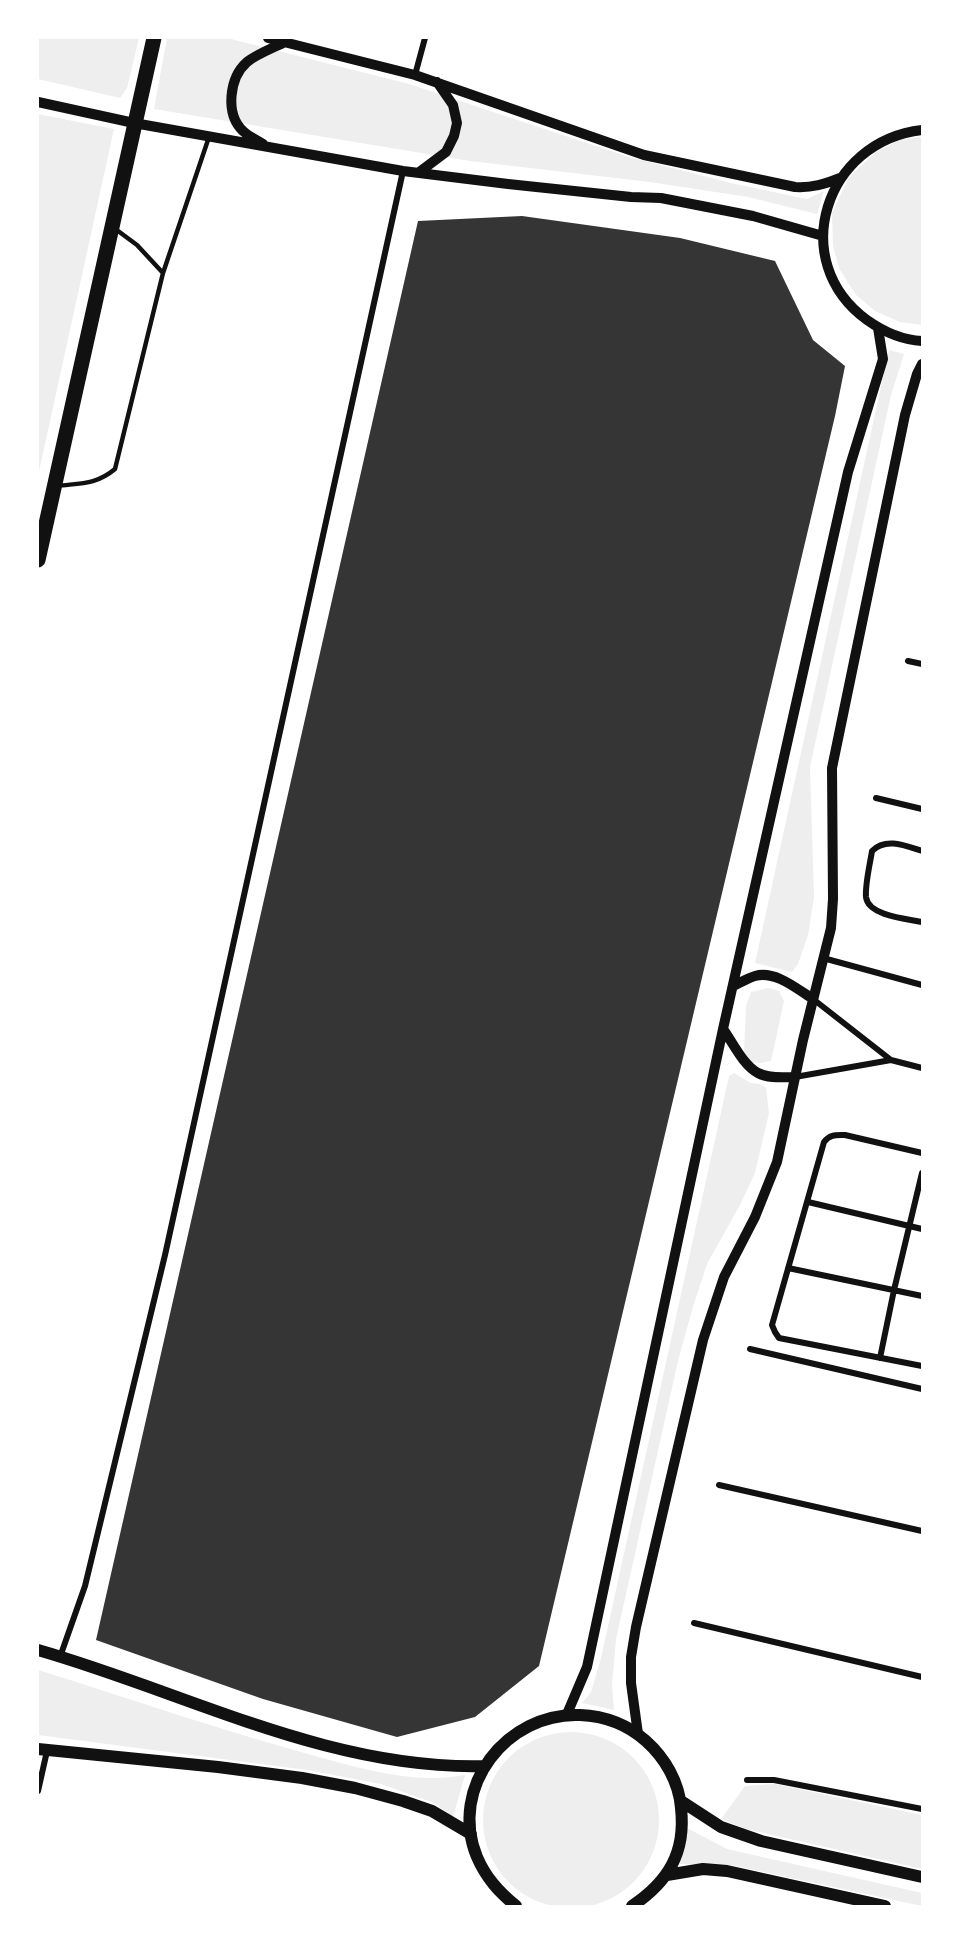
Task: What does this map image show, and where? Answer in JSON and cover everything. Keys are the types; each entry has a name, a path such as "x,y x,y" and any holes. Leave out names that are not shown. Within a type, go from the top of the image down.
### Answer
{"main road":[{"path":"38,560 154,38"},
{"path":"38,1650 283,1733 338,1749 419,1764 449,1767 484,1766"},
{"path":"516,1906 500,1893 486,1875 476,1856 471,1834 470,1810 475,1787 484,1766 506,1740 534,1722 567,1714 592,1715 616,1722 638,1734 655,1749 675,1782 681,1801 683,1820 676,1858 667,1875 647,1896 632,1906"},
{"path":"42,1750 218,1767 302,1778 355,1788 432,1811 471,1834"},
{"path":"681,1801 721,1827 761,1841 922,1877"},
{"path":"667,1875 703,1869 727,1870 885,1906"}],"street":[{"path":"268,38 415,75 644,154 795,187 808,188 840,178"},
{"path":"415,75 425,38"},
{"path":"269,148 243,131 234,118 231,102 236,77 248,62 285,42"},
{"path":"418,173 446,152 454,136 457,123 453,105 437,82"},
{"path":"38,102 134,123 403,171 552,189 661,198 753,216 823,236"},
{"path":"922,130 890,138 862,154 840,178 830,198 823,236 828,268 840,292 857,312 878,328 898,337 922,341"},
{"path":"60,1657 86,1586 165,1255 403,171"},
{"path":"567,1714 587,1667 723,1029 848,472 883,359 878,328"},
{"path":"638,1734 631,1683 631,1657 703,1340 724,1277 754,1217 777,1162 831,928 833,899 832,768 905,415 922,364"},
{"path":"908,661 922,664"},
{"path":"876,798 922,809"},
{"path":"922,850 887,843 877,846 872,851 866,899 870,907 878,912 922,922"},
{"path":"823,958 922,985"},
{"path":"733,986 756,975 769,975 783,981 813,999 891,1060 922,1068"},
{"path":"723,1029 747,1063 758,1073 770,1077 795,1077 891,1060"},
{"path":"922,1153 845,1135 828,1137 824,1142 772,1325 779,1338 922,1366"},
{"path":"880,1358 922,1173"},
{"path":"808,1202 922,1229"},
{"path":"788,1268 922,1296"},
{"path":"750,1349 922,1389"},
{"path":"719,1485 922,1531"},
{"path":"694,1623 922,1677"},
{"path":"38,1791 42,1750"},
{"path":"747,1780 774,1780 922,1809"}],"lane":[{"path":"54,486 94,482 115,469 164,273 209,137"},
{"path":"111,226 137,245 164,273"}],"shaded area":[{"path":"38,38 139,38 127,88 120,98 38,79"},
{"path":"167,38 227,38 409,84 629,157 735,184 807,199 824,191 817,214 748,197 650,182 470,161 154,109"},
{"path":"38,114 114,129 38,476"},
{"path":"922,137 922,325 900,322 875,311 855,294 839,268 833,246 832,213 849,177 875,153 899,140"},
{"path":"889,350 904,354 891,395 810,767 814,897 808,935 798,964 792,972 755,963"},
{"path":"768,988 779,991 784,1001 771,1061 750,1062 744,1053 746,1006 751,992"},
{"path":"734,1073 751,1083 760,1084 766,1088 769,1113 755,1173 707,1264 678,1361 616,1639 612,1685 614,1710 582,1703 591,1692 601,1658 729,1076"},
{"path":"38,1670 240,1734 386,1774 425,1778 465,1775 453,1817 434,1803 381,1784 307,1770 38,1735"},
{"path":"571,1732 588,1733 605,1738 634,1757 653,1786 658,1803 658,1837 653,1854 634,1883 605,1902 588,1907 571,1908 554,1907 537,1902 508,1883 489,1854 484,1837 483,1820 484,1803 489,1786 508,1757 537,1738 554,1733"},
{"path":"775,1784 922,1815 922,1869 746,1829 721,1819 745,1786"},
{"path":"687,1828 727,1849 922,1893 922,1906 731,1865 680,1864"}],"building":[{"path":"522,216 680,238 775,261 813,340 845,366 539,1666 475,1717 397,1737 263,1699 96,1640 418,221"}]}
